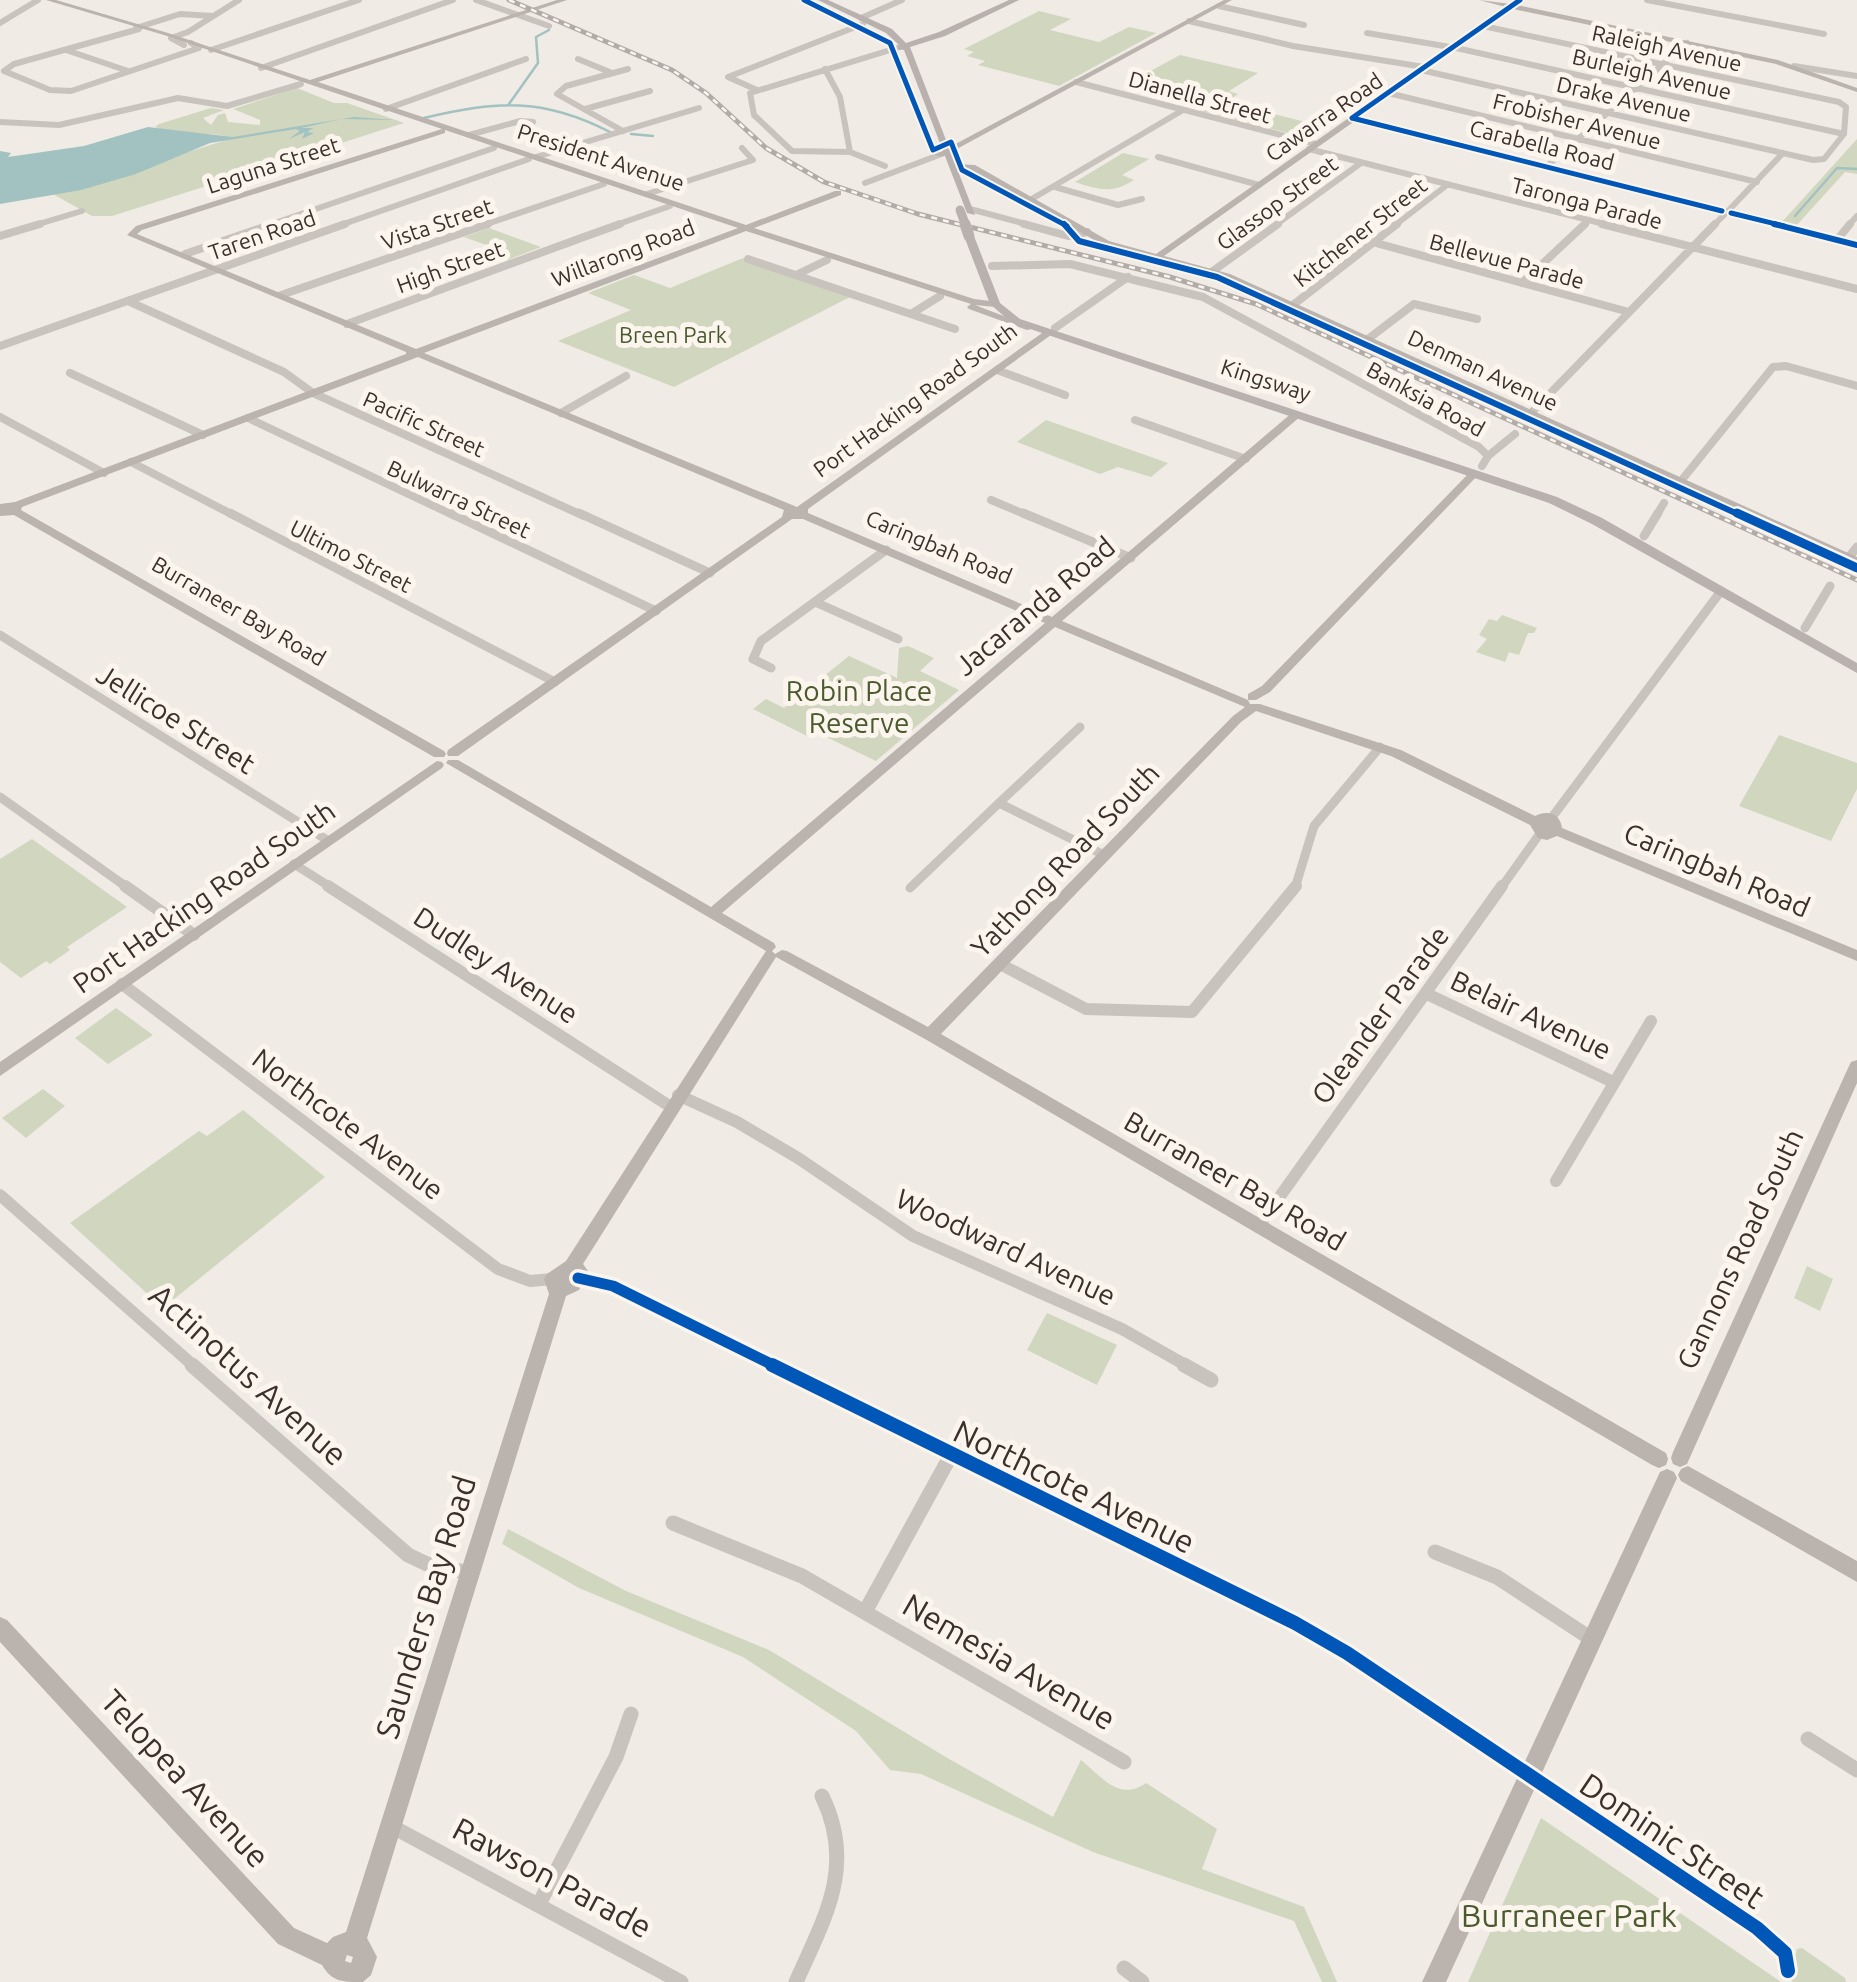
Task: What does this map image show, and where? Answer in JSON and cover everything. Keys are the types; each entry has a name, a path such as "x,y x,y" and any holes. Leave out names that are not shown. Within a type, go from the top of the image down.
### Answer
{"main road":[{"path":"812,0 911,38 939,34"},
{"path":"822,0 890,37 913,58 1001,306"},
{"path":"913,58 918,48 939,34 1005,0"},
{"path":"903,46 1015,0"},
{"path":"866,22 903,46 967,211"},
{"name":"Kingsway","path":"1001,306 1016,321 1482,465 1574,499 1644,536 1857,669"},
{"name":"Kingsway","path":"1482,465 1857,658"}],"street":[{"path":"0,23 34,0"},
{"path":"228,0 238,0"},
{"path":"214,16 178,14 14,64 4,72 62,92 128,72 188,42 214,16 238,0"},
{"path":"211,50 359,0"},
{"path":"261,68 453,0"},
{"path":"476,0 548,26"},
{"path":"0,122 59,125 178,98 230,106 564,0"},
{"path":"902,0 866,22 728,77 753,91 903,46"},
{"path":"865,183 944,153 1229,0"},
{"path":"1482,0 1515,3"},
{"path":"1498,0 1857,75"},
{"path":"1648,0 1824,34"},
{"name":"President Avenue","path":"55,1 305,83"},
{"name":"Cawarra Road","path":"1156,257 1515,3"},
{"path":"1219,6 1304,25"},
{"name":"Drake Avenue","path":"1189,21 1293,46 1422,68 1783,154 1819,160 1844,134"},
{"name":"Raleigh Avenue","path":"1483,26 1844,104 1844,134"},
{"name":"President Avenue","path":"139,29 173,37 644,195 826,260 943,294 1001,306"},
{"name":"Burleigh Avenue","path":"1367,33 1452,47 1844,134"},
{"path":"1546,167 1688,41"},
{"path":"65,50 128,72"},
{"path":"384,110 526,59"},
{"path":"578,59 612,73"},
{"path":"1795,64 1836,76 1857,88"},
{"path":"1795,64 1857,88"},
{"path":"623,131 558,96 558,91 628,69"},
{"path":"825,70 831,76 844,116 850,152"},
{"path":"1836,76 1857,75"},
{"path":"1836,76 1844,84"},
{"name":"Dianella Street","path":"1076,82 1312,147"},
{"path":"585,109 650,91"},
{"path":"753,91 754,115 792,151 850,152 885,166"},
{"name":"Frobisher Avenue","path":"1388,93 1757,182"},
{"name":"Taren Road","path":"0,346 532,158 699,108"},
{"name":"President Avenue","path":"384,110 430,130 466,136 644,195"},
{"path":"1030,200 1183,110"},
{"name":"Carabella Road","path":"1352,118 1857,245"},
{"path":"466,136 520,121 533,122"},
{"name":"Laguna Street","path":"131,234 139,228 430,130"},
{"name":"Taronga Parade","path":"1312,147 1857,289"},
{"path":"185,254 494,148"},
{"path":"644,195 752,160 742,148"},
{"path":"1531,414 1783,154"},
{"path":"1158,157 1259,185"},
{"name":"Glassop Street","path":"1214,271 1362,163"},
{"path":"954,166 972,167 1087,232"},
{"name":"Vista Street","path":"281,295 604,184"},
{"name":"Kitchener Street","path":"1293,305 1447,185"},
{"path":"1055,186 1118,205 1142,199"},
{"name":"Willarong Road","path":"6,507 838,193"},
{"name":"High Street","path":"347,324 673,205"},
{"path":"0,236 82,211"},
{"name":"Denman Avenue","path":"967,211 1068,236 1087,232 1114,246 1214,271 1854,555"},
{"path":"1837,240 1857,216"},
{"path":"1522,283 1588,221"},
{"name":"President Avenue","path":"744,229 808,247 971,307 1049,331"},
{"name":"Caringbah Road","path":"131,234 1223,691 1433,769 1546,826 1857,956"},
{"name":"Bellevue Parade","path":"1376,243 1629,312"},
{"path":"796,275 826,260 808,247"},
{"path":"748,258 954,329"},
{"name":"Banksia Road","path":"986,266 1054,263 1128,277 1214,302 1479,446 1482,465"},
{"path":"1049,331 1128,277"},
{"path":"911,314 943,294"},
{"name":"Pacific Street","path":"128,301 284,372 313,393 710,573"},
{"path":"1368,339 1414,304 1477,319"},
{"name":"President Avenue","path":"971,307 1001,306"},
{"name":"Port Hacking Road South","path":"0,1070 1049,331"},
{"path":"1681,481 1772,368 1780,366 1857,385"},
{"path":"997,370 1066,395"},
{"path":"70,373 203,435"},
{"path":"561,412 626,376"},
{"name":"Jacaranda Road","path":"713,914 1300,411"},
{"path":"0,417 104,473"},
{"name":"Bulwarra Street","path":"248,418 656,611"},
{"path":"1136,420 1246,459"},
{"name":"Yathong Road South","path":"930,1035 1515,434"},
{"name":"Ultimo Street","path":"131,462 555,682"},
{"path":"992,500 1131,558"},
{"path":"1644,536 1664,503"},
{"name":"Burraneer Bay Road","path":"6,507 774,952 930,1035 1857,1572"},
{"path":"771,668 756,662 755,648 886,550"},
{"path":"1804,628 1830,586"},
{"name":"Oleander Parade","path":"1258,1227 1546,826 1726,588"},
{"path":"814,602 898,639"},
{"name":"Jellicoe Street","path":"0,635 328,840"},
{"path":"910,888 1080,727"},
{"path":"1000,964 1086,1009 1192,1012 1294,893 1314,826 1380,747"},
{"path":"0,797 194,935"},
{"path":"999,804 1104,855"},
{"name":"Dudley Avenue","path":"294,864 674,1101"},
{"path":"556,1285 576,1272 674,1101 774,952"},
{"name":"Northcote Avenue","path":"122,984 498,1269 556,1285"},
{"name":"Belair Avenue","path":"1427,994 1613,1082"},
{"name":"Belair Avenue","path":"1556,1180 1651,1021"},
{"name":"Gannons Road South","path":"1434,1982 1857,1066"},
{"name":"Woodward Avenue","path":"674,1101 737,1122 913,1236 1122,1329 1211,1380"},
{"name":"Actinotus Avenue","path":"0,1195 408,1554 427,1564 470,1573"},
{"name":"Northcote Avenue","path":"576,1272 613,1286 1294,1623 1347,1653 1529,1774"},
{"name":"Saunders Bay Road","path":"340,1972 354,1973 362,1964 362,1947 354,1942 393,1827 556,1285"},
{"name":"Nemesia Avenue","path":"866,1610 951,1454"},
{"name":"Nemesia Avenue","path":"673,1522 802,1576 866,1610 1124,1762"},
{"path":"1435,1552 1497,1576 1593,1640"},
{"name":"Telopea Avenue","path":"0,1627 286,1936 340,1972"},
{"path":"539,1904 616,1757 631,1714"},
{"path":"1808,1739 1857,1770"},
{"name":"Dominic Street","path":"1529,1774 1757,1928 1789,1957"},
{"path":"796,1982 834,1893 841,1865 840,1835 822,1796"},
{"name":"Rawson Parade","path":"393,1827 681,1982"},
{"path":"1124,1968 1142,1982"}],"green space":[{"path":"1039,11 1071,19 1050,30 1099,42 1129,27 1156,33 1059,86 978,65 985,61 967,56 974,52 964,49"},
{"path":"1180,55 1258,73 1229,91 1238,94 1227,102 1329,128 1312,139 1197,110 1210,101 1132,81"},
{"path":"297,88 404,123 112,216 92,216 53,194 139,173 165,159 233,138 173,132 155,127 159,124 211,108 224,110 203,118 211,125 218,115 225,113 228,122 260,125 260,120 233,109"},
{"path":"1857,139 1857,174 1845,172 1796,226 1782,222"},
{"path":"1123,153 1149,159 1122,175 1134,180 1106,189 1075,182"},
{"path":"489,228 541,247 505,261 478,251 489,246 464,237"},
{"name":"Breen Park","path":"743,258 850,297 674,387 558,341 631,310 588,293 634,275 670,288"},
{"path":"1046,420 1168,463 1151,477 1118,467 1100,474 1017,442"},
{"path":"1502,615 1537,628 1528,633 1519,655 1509,652 1505,662 1476,652 1487,639 1479,635 1489,619 1497,621"},
{"name":"Robin Place Reserve","path":"908,646 934,658 920,671 959,690 876,761 818,733 809,737 753,709 766,699 784,708 849,656 897,678 899,648"},
{"path":"1779,735 1857,763 1857,789 1831,841 1739,806"},
{"path":"32,839 127,907 67,947 70,950 50,964 46,961 21,978 0,962 0,859"},
{"path":"116,1008 153,1035 108,1064 75,1038"},
{"path":"43,1089 65,1106 26,1138 2,1118"},
{"path":"243,1110 325,1177 163,1308 70,1223 199,1131 207,1136"},
{"path":"1807,1266 1833,1279 1820,1311 1794,1298"},
{"path":"1047,1313 1117,1345 1097,1385 1027,1350"},
{"path":"508,1529 626,1591 769,1650 1053,1817 1081,1760 1119,1789 1146,1783 1217,1829 1202,1869 1304,1907 1337,1982 1322,1982 1294,1921 1093,1852 921,1774 890,1770 856,1731 743,1657 579,1588 502,1544"},
{"name":"Burraneer Park","path":"1541,1818 1781,1982 1468,1982"},
{"path":"1802,1948 1846,1982 1793,1982 1789,1977 1797,1949"}],"water":[{"path":"354,117 396,120 342,119 301,128 313,128 307,132 314,133 302,139 305,132 289,139 300,131 296,129 210,143 136,174 81,190 0,204 0,151 11,153 8,157 84,146 148,127 233,137"}],"waterway":[{"path":"509,104 538,63 536,37 549,30"},
{"path":"424,118 474,108 519,105 563,113 610,132"},
{"path":"631,134 653,136"},
{"path":"1795,216 1837,168 1857,169"}],"railway":[{"path":"509,0 672,70 706,93 766,148 824,182 918,214 1170,277 1256,304 1857,580"}],"cycle path":[{"path":"804,0 890,43 933,150 951,142 962,170 1066,225 1079,241 1217,277 1857,568"},
{"path":"1352,118 1520,0"},
{"path":"1352,118 1722,211"},
{"path":"1731,213 1857,245"},
{"path":"578,1278 613,1286 1295,1623 1347,1653 1757,1928 1785,1953 1788,1971"}]}
